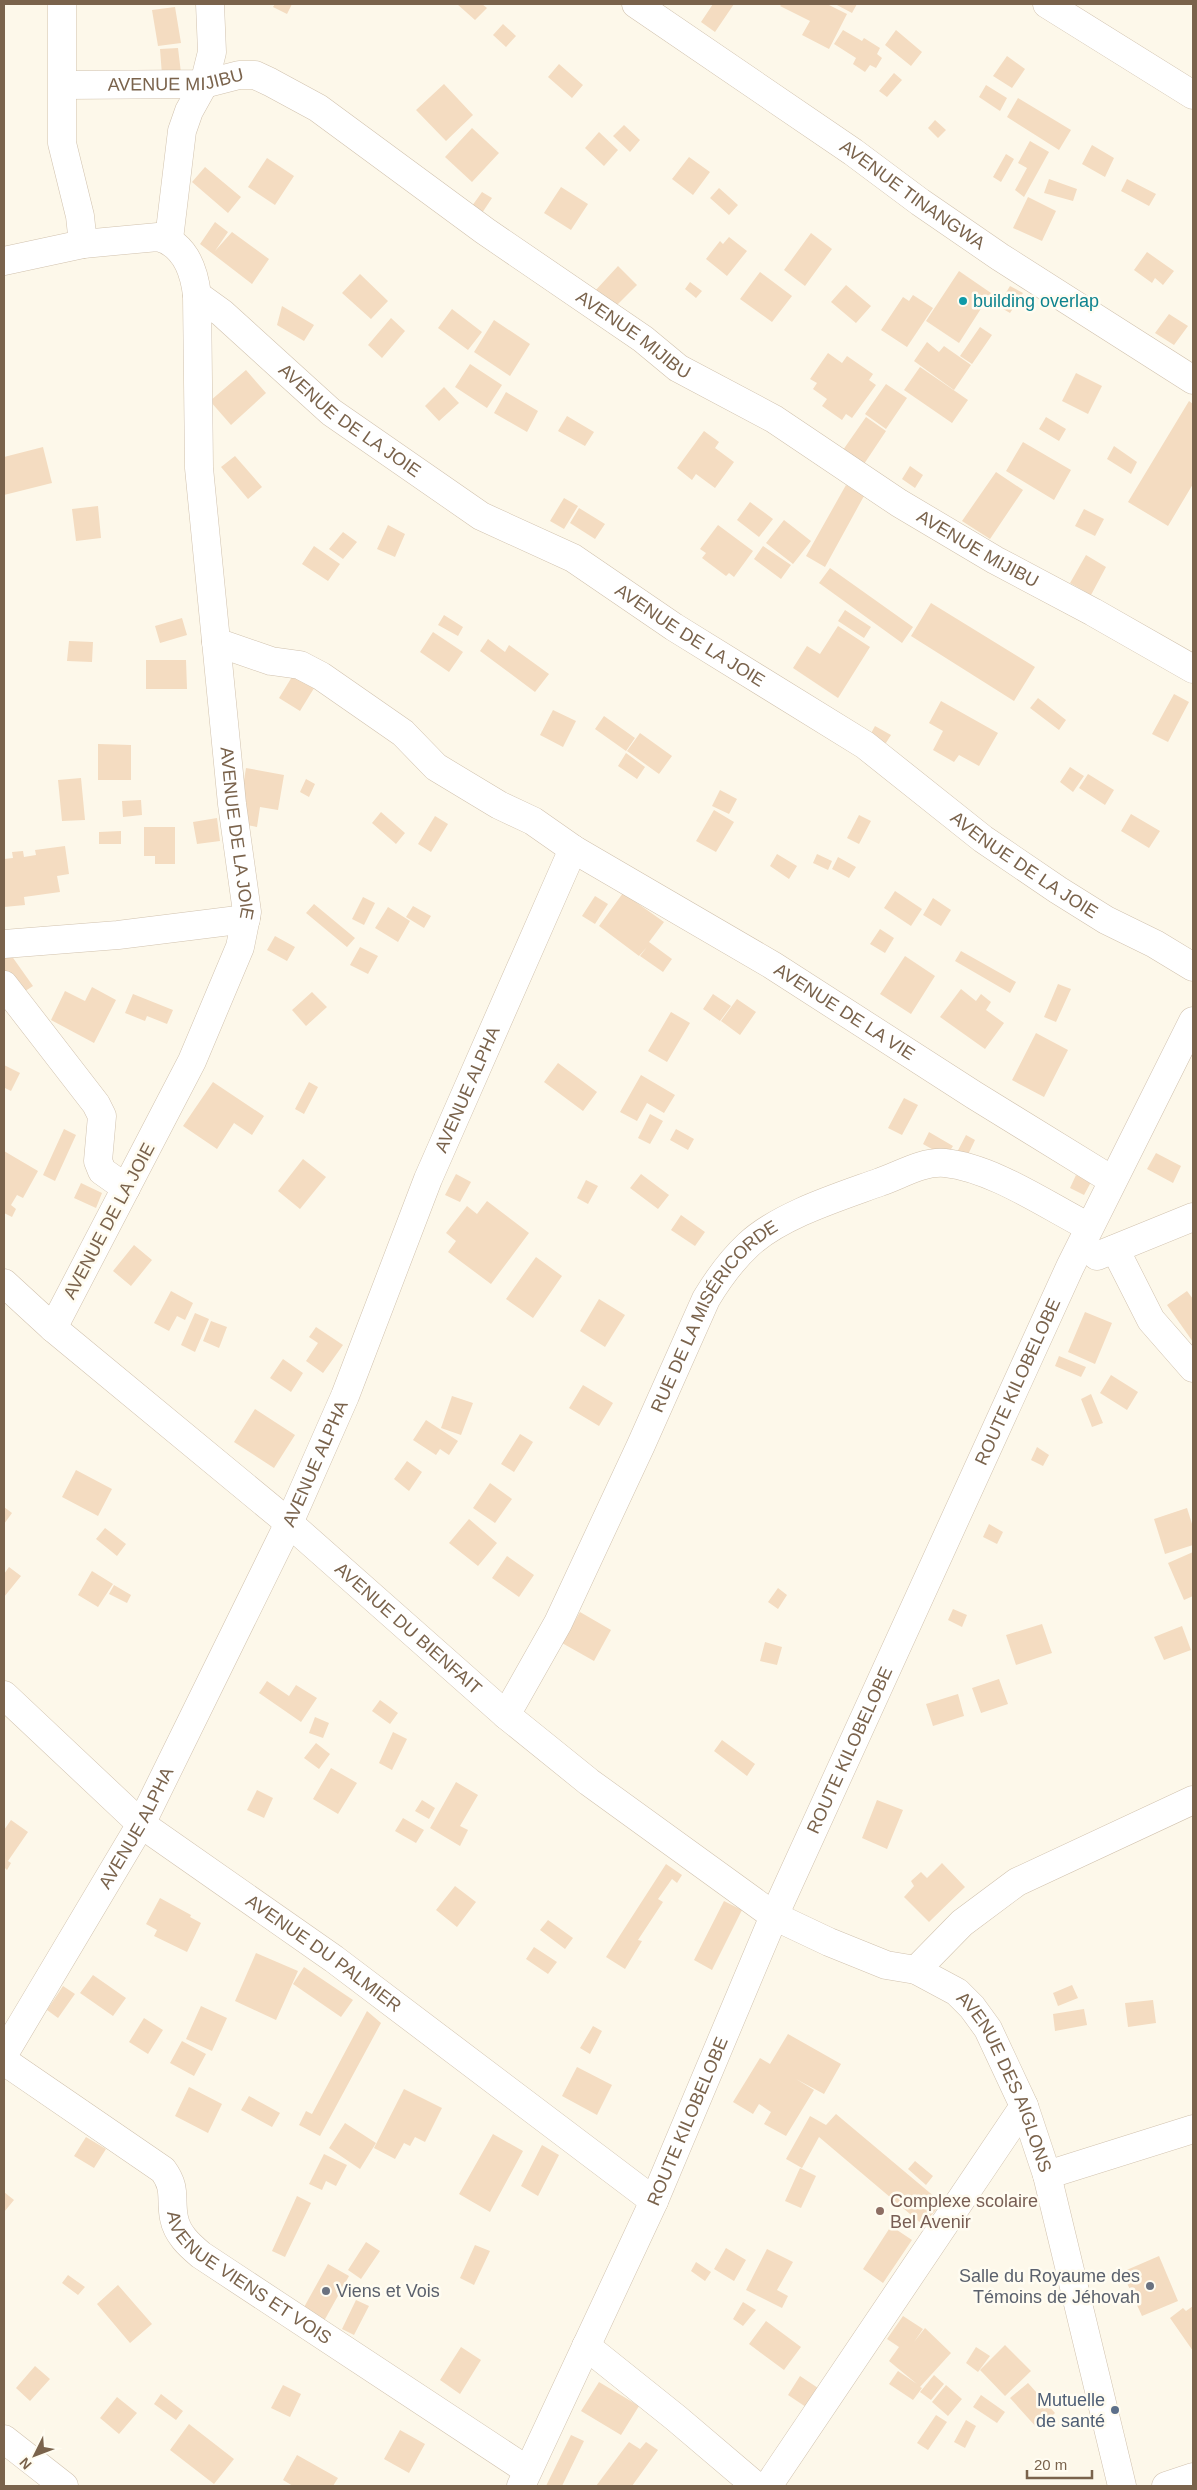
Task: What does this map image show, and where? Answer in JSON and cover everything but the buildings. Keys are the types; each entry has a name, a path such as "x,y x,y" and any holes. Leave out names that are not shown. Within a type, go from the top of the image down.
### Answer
{"street":[{"path":"62,4 64,85 62,143 80,216 83,244"},
{"path":"4,261 83,244 158,237 169,239 182,131 189,111 204,84 212,52 210,4"},
{"name":"AVENUE TINANGWA","path":"636,4 853,152 920,202 1000,257 1193,380"},
{"path":"1047,4 1193,95"},
{"name":"AVENUE MIJIBU","path":"64,85 204,84 239,74 255,75 318,108 485,231 643,340 678,368 774,419 900,503 995,560 1093,612 1193,669"},
{"name":"AVENUE DE LA JOIE","path":"53,1328 192,1061 240,947 246,919 247,899 232,804 199,468 197,295 195,277 184,253 169,239"},
{"name":"AVENUE DE LA JOIE","path":"197,295 222,313 331,412 481,516 573,558 674,627 865,745 982,839 1058,890 1106,920 1155,944 1193,967"},
{"name":"AVENUE DE LA VIE","path":"216,642 271,660 300,665 321,676 403,733 436,768 499,805 534,821 573,849 772,965 974,1095 1112,1180"},
{"name":"AVENUE ALPHA","path":"4,2054 141,1824 289,1523 345,1396 428,1178 573,849"},
{"path":"4,944 118,935 246,919"},
{"path":"4,985 96,1104 102,1116 98,1161 102,1171 126,1188"},
{"name":"ROUTE KILOBELOBE","path":"524,2478 654,2200 774,1916 1070,1267 1193,1021"},
{"name":"RUE DE LA MISÉRICORDE","path":"506,1715 558,1623 641,1445 706,1299 720,1276 749,1244 771,1228 842,1195 917,1167 942,1163 972,1168 1089,1227"},
{"path":"1070,1267 1193,1218"},
{"path":"1114,1249 1152,1320 1193,1368"},
{"name":"AVENUE DU BIENFAIT","path":"4,1283 53,1328 289,1523 506,1715 589,1782 774,1916"},
{"name":"AVENUE DU PALMIER","path":"4,1695 141,1824 334,1959 654,2200"},
{"path":"916,1970 962,1923 1016,1882 1193,1800"},
{"name":"AVENUE DES AIGLONS","path":"774,1916 829,1942 886,1965 916,1970 957,1992 972,2007 988,2029 1024,2106 1047,2175 1122,2486"},
{"name":"AVENUE VIENS ET VOIS","path":"4,2061 163,2170 172,2182 174,2218 179,2232 189,2245 201,2255 524,2478"},
{"path":"768,2486 1024,2106"},
{"path":"1047,2175 1193,2129"},
{"path":"586,2346 676,2418 756,2486"},
{"path":"4,2439 64,2486"},
{"path":"1166,2486 1193,2477"}],"place":[{"name":"building overlap","path":"963,301"},
{"name":"Complexe scolaire Bel Avenir","path":"880,2211"},
{"name":"Salle du Royaume des Témoins de Jéhovah","path":"1150,2286"},
{"name":"Viens et Vois","path":"326,2291"},
{"name":"Mutuelle de santé","path":"1115,2410"}]}
